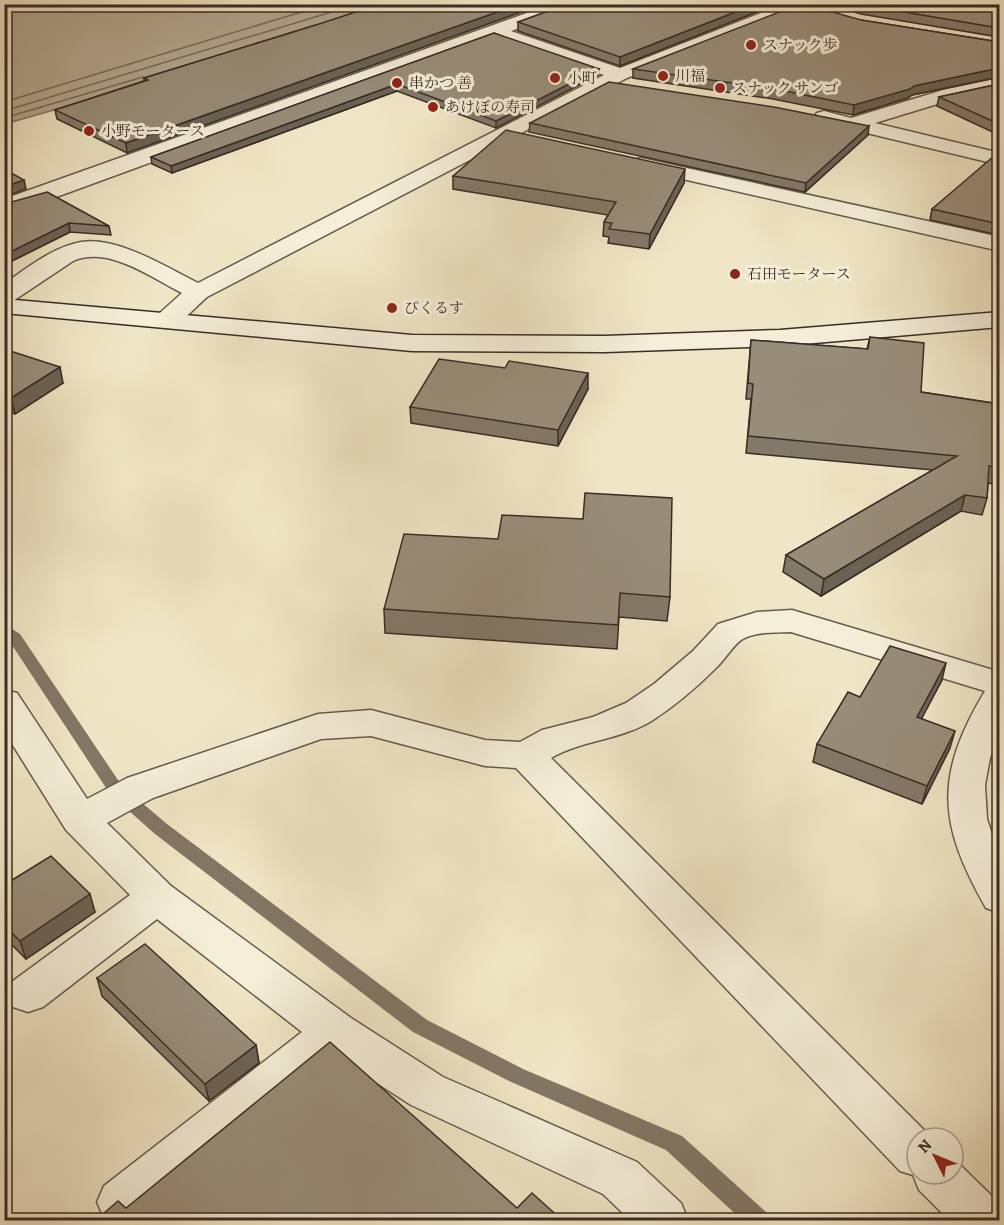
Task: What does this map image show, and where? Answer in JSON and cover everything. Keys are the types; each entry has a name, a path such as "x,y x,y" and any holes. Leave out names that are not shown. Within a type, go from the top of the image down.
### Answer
{"street":[{"path":"4,206 569,4"},
{"path":"164,321 198,292 613,78 806,6"},
{"path":"494,31 613,78 642,87"},
{"path":"854,123 950,94 999,84"},
{"path":"808,114 999,159"},
{"path":"505,135 538,142"},
{"path":"626,161 999,244"},
{"path":"4,296 39,271 82,249 108,249 198,292"},
{"path":"4,306 412,343 605,344 780,338 999,319"},
{"path":"92,814 140,788 318,728 371,723 485,753 526,756 555,739 602,728 639,712 666,693 705,659 730,632 757,623 792,621 999,684"},
{"path":"999,695 978,739 972,759 966,801 971,837 986,874 999,897"},
{"path":"4,702 157,897 336,1032 427,1090 620,1178 664,1221"},
{"path":"526,756 905,1143"},
{"path":"28,994 157,897"},
{"path":"122,1202 336,1032"},
{"path":"948,1186 982,1221"}],"water":[{"path":"4,5 420,5 5,124"}],"building":[{"path":"380,4 520,4 126,143 55,110 148,80 144,78"},
{"path":"568,4 756,4 620,57 518,22"},
{"path":"800,4 861,20 999,42 999,68 914,86 854,105 775,89 633,69"},
{"path":"860,4 999,4 999,28 863,5"},
{"path":"494,33 599,69 496,121 397,84 171,166 151,157"},
{"path":"609,82 774,107 869,126 806,183 530,123"},
{"path":"999,84 999,124 939,97"},
{"path":"506,130 685,169 650,234 609,229 612,223 604,222 616,202 453,176"},
{"path":"994,156 999,156 999,224 932,209"},
{"path":"4,169 24,180 4,187"},
{"path":"47,192 109,226 69,223 4,255 4,204"},
{"path":"870,337 924,343 921,392 999,404 999,468 989,466 987,498 965,495 824,579 786,555 957,456 748,436 753,384 748,383 751,340 868,349"},
{"path":"4,349 60,367 11,398 4,396"},
{"path":"439,359 505,368 509,361 588,373 558,430 410,407"},
{"path":"585,493 672,498 670,597 620,593 618,625 384,609 404,534 498,539 502,515 583,519"},
{"path":"890,646 946,663 917,717 955,731 927,786 817,744 848,692 860,697"},
{"path":"51,856 90,894 20,941 4,925 4,885"},
{"path":"145,944 256,1045 205,1084 97,978"},
{"path":"330,1042 517,1208 532,1193 563,1221 95,1221 118,1201 126,1208"}],"waterway":[{"path":"4,629 15,638 116,790 161,829 420,1026 516,1075 674,1143 758,1220"}],"place":[{"name":"スナック歩","path":"751,45"},
{"name":"川福","path":"663,76"},
{"name":"小町","path":"555,78"},
{"name":"串かつ 善","path":"397,83"},
{"name":"スナック サンゴ","path":"720,88"},
{"name":"あけぼの寿司","path":"433,107"},
{"name":"小野モータース","path":"89,131"},
{"name":"石田モータース","path":"735,274"},
{"name":"ぴくるす","path":"392,308"}]}
